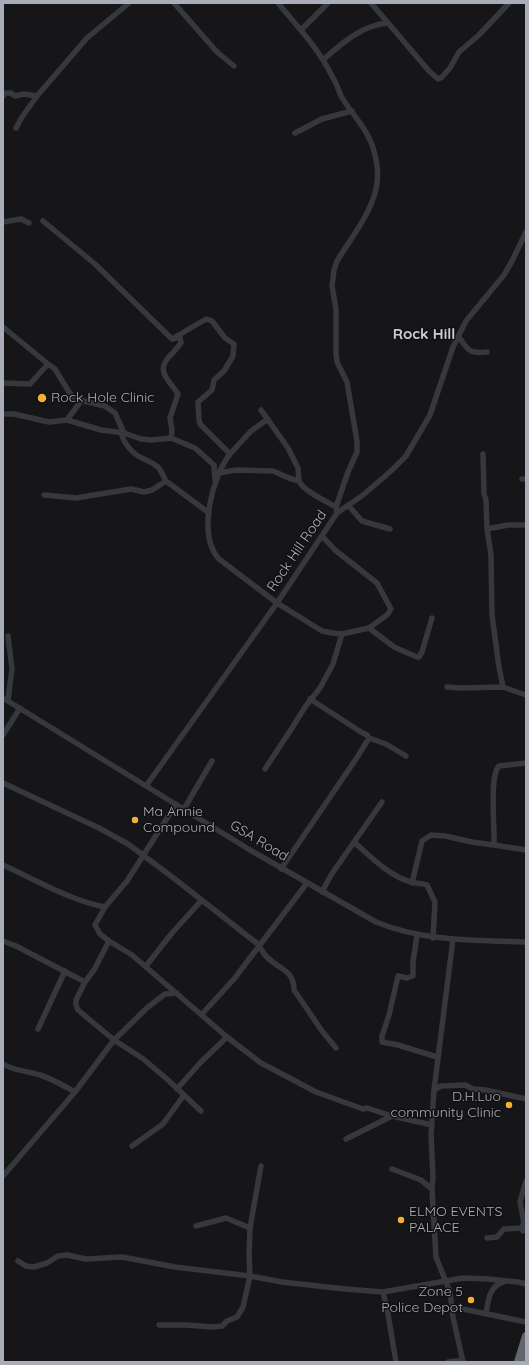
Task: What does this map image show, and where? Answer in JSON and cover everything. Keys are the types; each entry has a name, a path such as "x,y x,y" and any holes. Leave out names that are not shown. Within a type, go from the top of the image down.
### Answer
{"highway":[{"path":"518,1362 526,1336"},
{"path":"524,1362 526,1357"}],"street":[{"path":"16,128 37,96 87,38 129,3"},
{"path":"174,3 217,52 234,66"},
{"path":"278,3 301,30 323,60 341,95 369,137 376,160 378,177 372,204 337,261 332,286 336,309 337,362 347,382 357,441 357,452 348,472 336,507 337,513"},
{"path":"301,30 328,3"},
{"path":"370,3 433,76 439,79 450,68 459,52 509,3"},
{"path":"323,60 342,43 360,32 376,25 388,23"},
{"path":"3,96 6,93 11,93 15,96 24,94 37,96"},
{"path":"295,133 322,119 352,111"},
{"path":"3,222 21,220 29,223"},
{"path":"43,221 95,264 172,339"},
{"name":"Rock Hill Road","path":"146,786 277,603 337,513 375,485 406,456 430,415 446,365 466,321 504,275 526,232"},
{"path":"172,339 206,319 212,321 225,338 234,344 233,356 229,363 214,380 212,390 198,402 197,407 200,424 230,454"},
{"path":"3,327 48,364 59,376 75,399 105,406 115,413 123,433 124,442 130,450 151,461 159,468 166,481 209,513"},
{"path":"458,336 473,353 487,352"},
{"path":"171,438 170,418 178,394 164,374 163,367 165,362 181,343 180,337 172,339"},
{"path":"3,384 30,384 48,364"},
{"path":"67,420 81,401"},
{"path":"261,410 288,448 298,468 300,484 316,496 336,507"},
{"path":"3,414 14,414 49,422 67,420 101,430 123,433 141,439 151,440 171,438 195,448 209,460 214,466 215,483"},
{"path":"268,419 251,431 223,463 215,483 209,513 208,530 214,554 277,603 322,631 342,634 368,628 387,615 391,609 377,583 335,550 322,536"},
{"path":"483,454 484,494 486,500 487,529 491,555 492,615 503,686"},
{"path":"219,473 236,470 273,471 299,481"},
{"path":"44,495 76,498 131,489 144,492 158,487 166,481"},
{"path":"348,505 362,522 390,529"},
{"path":"487,529 508,525 526,525"},
{"path":"368,628 394,647 419,657 422,652 432,618"},
{"path":"264,768 310,699 318,692 333,664 342,634"},
{"path":"6,699 12,669 8,636"},
{"path":"447,687 460,688 503,686 526,695"},
{"name":"GSA Road","path":"6,699 281,869 376,922 394,929 433,938 526,942"},
{"path":"310,699 367,735 368,738 386,744 406,756"},
{"path":"3,735 20,708"},
{"path":"281,869 358,756 368,738"},
{"path":"184,809 212,761"},
{"path":"494,845 494,772 499,766 502,765 526,763"},
{"path":"3,783 114,835 171,876 258,945 266,957 291,976 294,982 294,990 322,1031 336,1048"},
{"path":"322,892 382,802"},
{"path":"176,804 127,881 105,907 96,921 95,926 100,934 146,966 227,1037 261,1063 316,1092 363,1109 367,1108 392,1116 432,1125"},
{"path":"412,883 422,841 431,835 526,850"},
{"path":"354,842 384,868 412,883 427,885 435,902 433,938"},
{"path":"3,865 21,872 60,892 91,904 105,907"},
{"path":"202,1014 234,979 258,945 307,883"},
{"path":"146,966 172,933 201,901"},
{"path":"417,935 413,962 413,976 407,978 398,976 389,1016 382,1036 382,1042 398,1045 437,1057"},
{"path":"448,1362 463,1361 453,1317 447,1280 436,1257 432,1189 434,1176 432,1125 437,1057 453,939"},
{"path":"3,941 16,946 85,982"},
{"path":"108,941 94,970 85,982 76,1000 78,1010 114,1040 142,1058 201,1111"},
{"path":"38,1029 65,971"},
{"path":"3,1176 75,1092 114,1040 148,1007 165,994 169,987"},
{"path":"165,994 176,993"},
{"path":"177,1089 200,1063 227,1037"},
{"path":"3,1064 47,1077 75,1092"},
{"path":"434,1090 441,1086 465,1085 473,1089 486,1090 526,1099"},
{"path":"132,1146 163,1124 184,1095"},
{"path":"346,1139 392,1116"},
{"path":"159,1325 222,1326 227,1321 237,1317 244,1307 250,1276 250,1228 261,1166"},
{"path":"392,1169 421,1180 432,1189"},
{"path":"523,1231 525,1224 520,1202 526,1181"},
{"path":"196,1226 226,1218 250,1228"},
{"path":"487,1238 497,1237 504,1229 521,1228 525,1224"},
{"path":"18,1261 26,1266 34,1267 47,1263 58,1256 67,1254 86,1259 122,1258 175,1267 301,1284 383,1292 447,1280 474,1278 526,1284"},
{"path":"486,1314 490,1292 495,1286 507,1281"},
{"path":"383,1292 396,1362"},
{"path":"452,1307 526,1322"}],"place":[{"name":"Rock Hole Clinic","path":"42,398"},
{"name":"Ma Annie Compound","path":"135,820"},
{"name":"D.H.Luo community Clinic","path":"509,1105"},
{"name":"ELMO EVENTS PALACE","path":"401,1220"},
{"name":"Zone 5 Police Depot","path":"471,1300"}],"district":[{"name":"Rock Hill","path":"424,334"}]}
